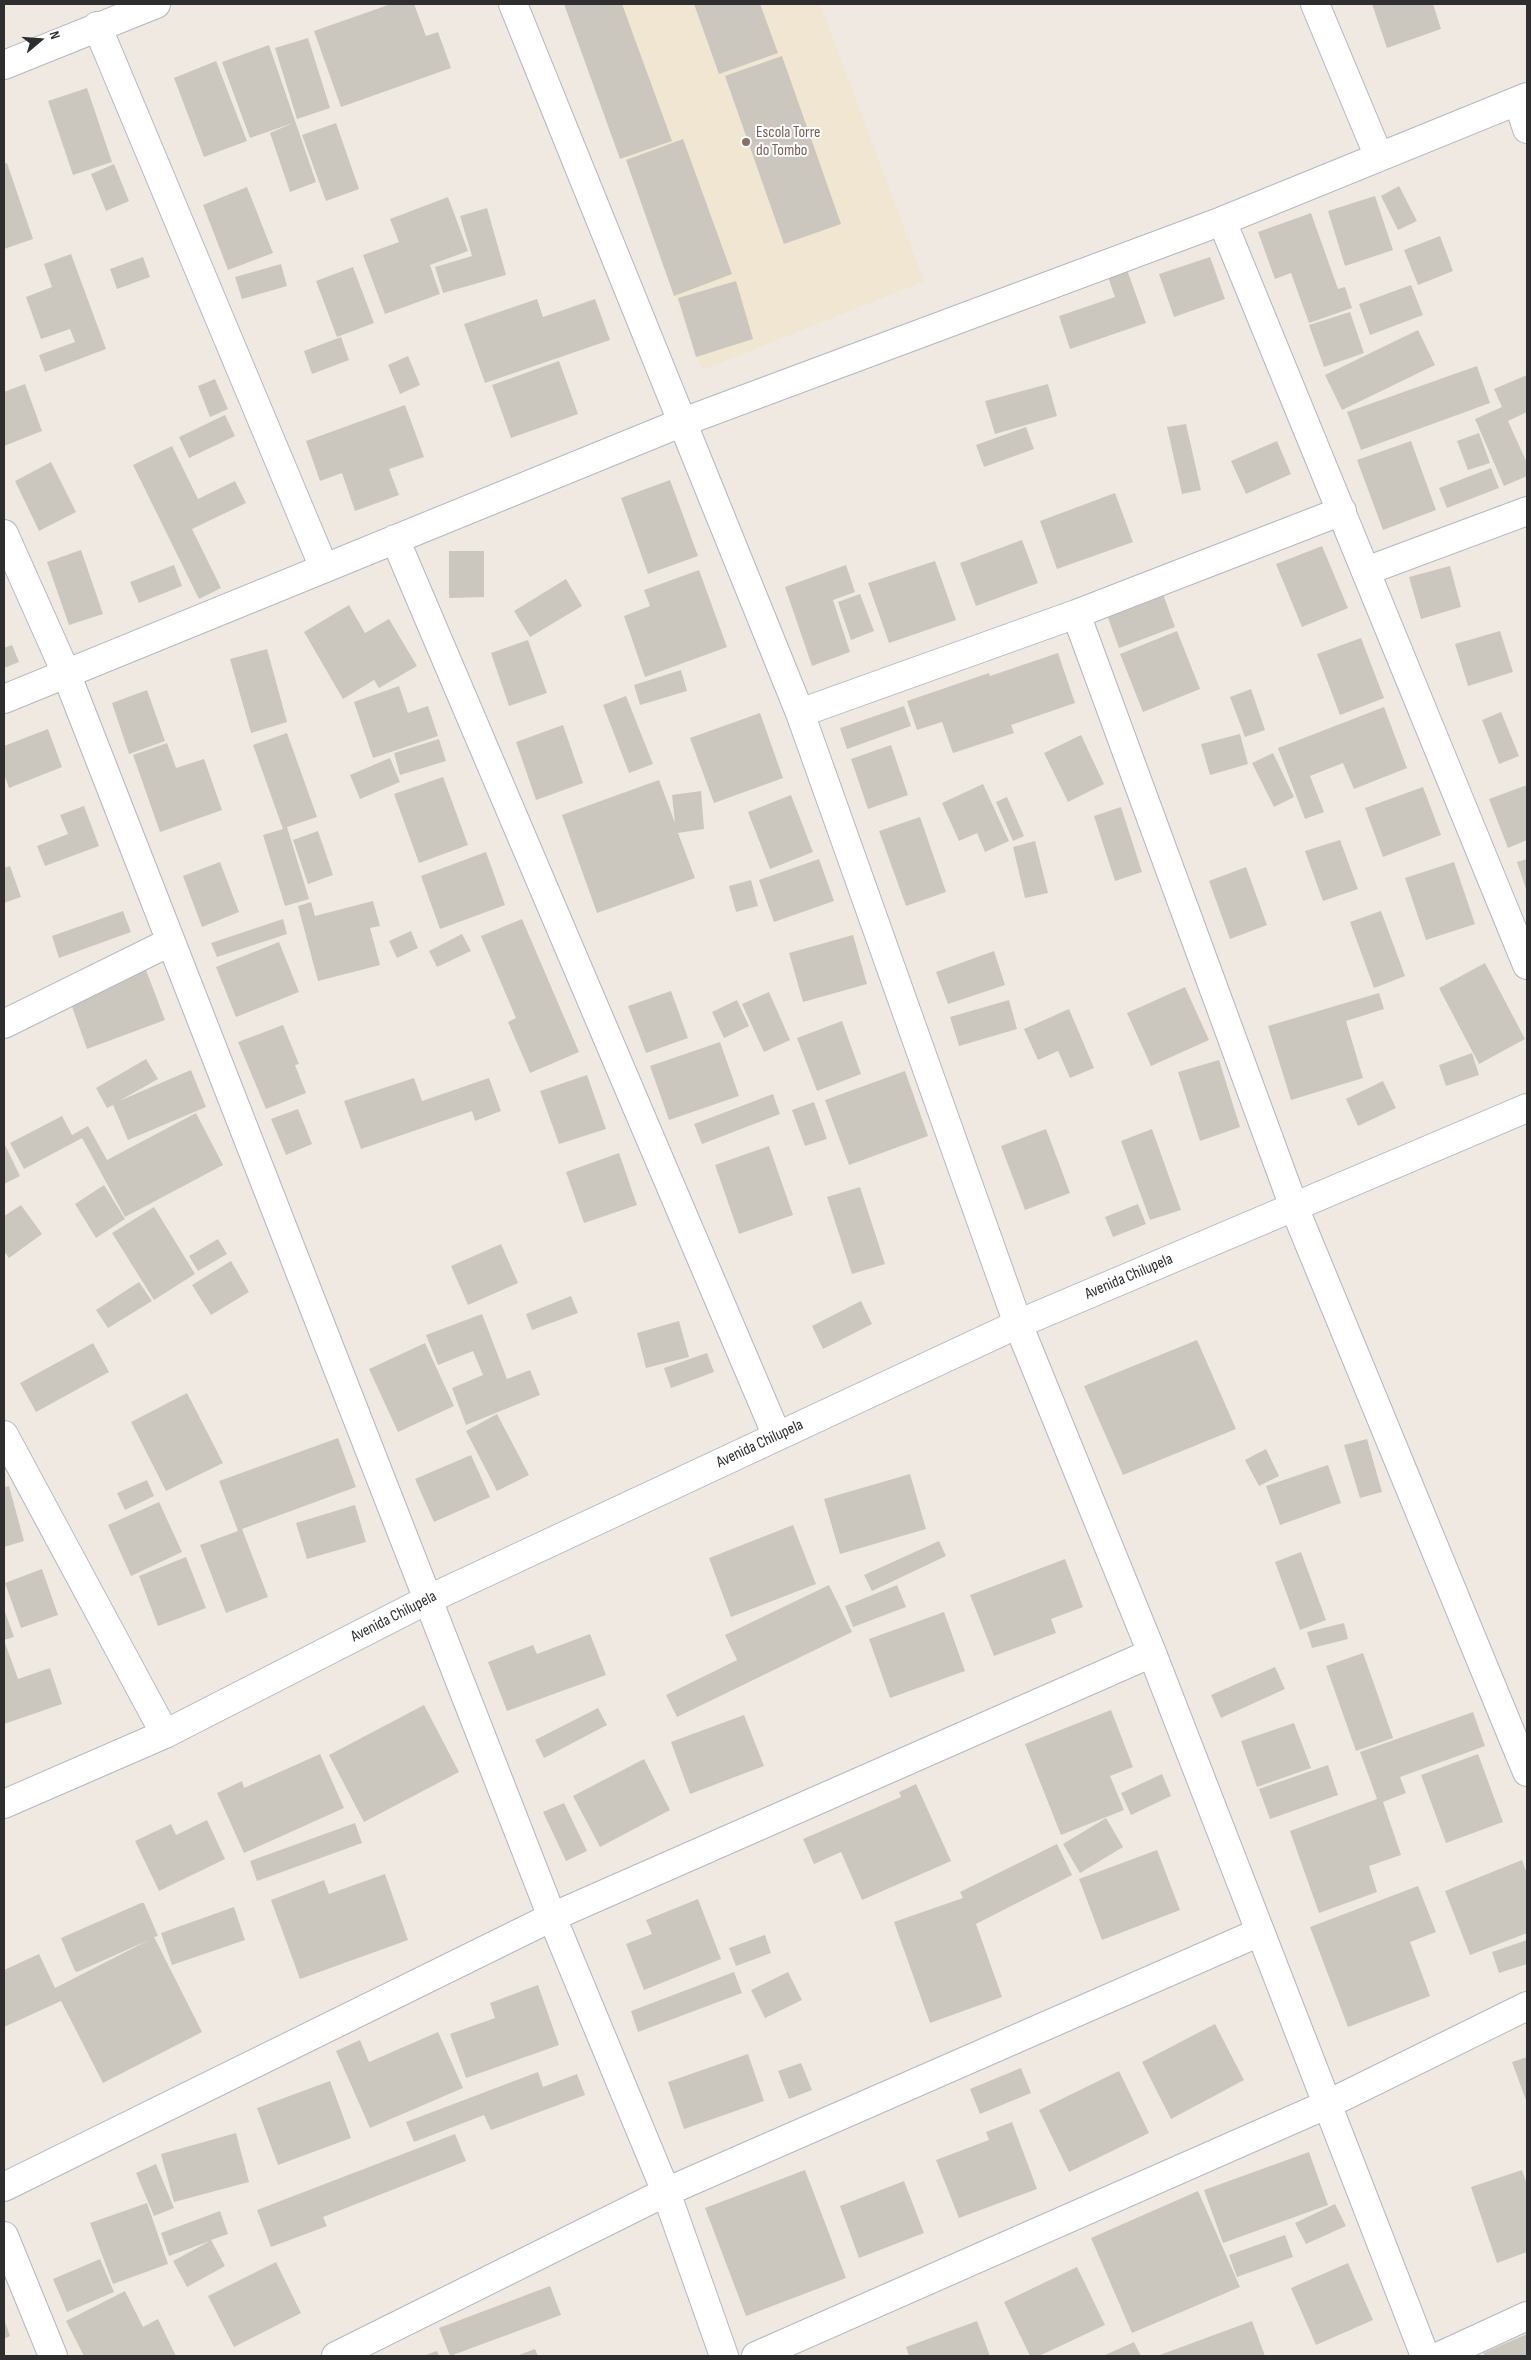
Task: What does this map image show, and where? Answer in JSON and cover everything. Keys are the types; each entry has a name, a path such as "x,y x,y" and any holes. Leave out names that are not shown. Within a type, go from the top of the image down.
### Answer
{"street":[{"path":"4,65 97,26 156,4"},
{"path":"513,4 800,713 1018,1324 1152,1653 1425,2356"},
{"path":"1315,4 1379,157"},
{"path":"97,26 324,568"},
{"path":"4,699 683,422 1222,221 1522,99 1527,129"},
{"path":"1222,221 1527,965"},
{"path":"800,713 1076,614 1342,511"},
{"path":"1366,571 1527,511"},
{"path":"4,534 66,673 552,1917 666,2192 724,2356"},
{"path":"395,539 777,1436"},
{"path":"1076,614 1294,1207 1527,1772"},
{"path":"4,1024 170,942"},
{"name":"Avenida Chilupela","path":"4,1804 165,1734 427,1600 1018,1324 1527,1108"},
{"path":"4,1435 165,1734"},
{"path":"4,2187 552,1917 1152,1653"},
{"path":"336,2356 666,2192 1260,1932"},
{"path":"756,2356 1328,2104 1527,2006"},
{"path":"4,2236 53,2356"},
{"path":"1440,2356 1527,2316"}],"shaded area":[{"name":"Escola Torre do Tombo","path":"570,4 820,4 924,281 702,370"}],"building":[{"path":"391,4 414,4 426,36 438,32 451,68 341,107 314,31"},
{"path":"564,4 622,4 672,141 620,159"},
{"path":"694,4 760,4 778,53 719,74"},
{"path":"1372,4 1433,4 1441,29 1387,48"},
{"path":"308,38 330,108 297,119 275,48"},
{"path":"269,45 316,182 290,192 270,133 293,123 250,138 222,62"},
{"path":"782,56 841,224 784,244 725,76"},
{"path":"216,61 247,141 204,157 174,78"},
{"path":"87,88 112,162 73,175 48,101"},
{"path":"336,123 359,189 326,201 302,135"},
{"path":"683,139 732,274 674,296 626,160"},
{"path":"7,163 33,239 4,249 4,164"},
{"path":"114,164 129,201 106,211 91,174"},
{"path":"1399,186 1417,221 1398,230 1381,196"},
{"path":"247,187 273,253 228,270 203,205"},
{"path":"1375,196 1393,250 1345,266 1328,211"},
{"path":"448,197 468,251 430,265 440,294 385,314 363,255 399,242 390,219"},
{"path":"487,208 506,275 443,293 435,267 472,256 460,216"},
{"path":"1311,213 1338,289 1345,287 1352,308 1309,323 1291,273 1275,279 1258,232"},
{"path":"1440,236 1453,271 1418,285 1404,250"},
{"path":"71,254 106,349 45,372 39,355 75,342 70,329 41,339 26,297 52,287 44,264"},
{"path":"143,257 150,277 117,289 110,269"},
{"path":"1210,257 1225,299 1174,317 1159,274"},
{"path":"281,264 287,286 242,299 235,277"},
{"path":"353,267 374,323 337,337 316,281"},
{"path":"1126,267 1146,323 1070,349 1059,316 1115,297 1107,274"},
{"path":"736,281 753,339 696,357 678,298"},
{"path":"1411,285 1423,315 1370,335 1359,304"},
{"path":"537,299 543,317 595,299 610,340 485,383 464,324"},
{"path":"1350,312 1364,353 1324,367 1309,325"},
{"path":"1418,330 1435,365 1342,410 1325,375"},
{"path":"341,337 349,360 312,374 304,351"},
{"path":"408,356 420,385 400,394 388,365"},
{"path":"559,361 578,414 511,438 492,385"},
{"path":"1477,366 1490,403 1361,450 1347,412"},
{"path":"1527,375 1527,412 1508,421 1527,463 1527,476 1504,486 1475,419 1502,407 1494,389"},
{"path":"215,379 228,409 210,417 198,386"},
{"path":"25,384 42,431 4,446 4,392"},
{"path":"1048,384 1057,416 995,434 985,401"},
{"path":"405,405 424,457 389,469 399,495 355,511 342,473 320,481 306,441"},
{"path":"225,415 235,436 189,458 179,437"},
{"path":"1186,424 1201,490 1182,494 1167,427"},
{"path":"1026,427 1034,449 984,467 976,445"},
{"path":"1479,433 1490,463 1468,470 1457,441"},
{"path":"1277,441 1291,474 1246,494 1231,461"},
{"path":"1411,441 1436,510 1383,530 1357,460"},
{"path":"172,446 198,499 235,481 246,503 192,529 221,588 199,599 133,465"},
{"path":"51,462 76,512 39,531 15,481"},
{"path":"1491,468 1499,488 1447,508 1439,488"},
{"path":"670,480 698,556 648,574 621,498"},
{"path":"1115,493 1133,542 1057,569 1040,521"},
{"path":"1022,540 1038,583 976,606 960,563"},
{"path":"1322,546 1348,608 1302,627 1276,564"},
{"path":"81,550 103,614 69,625 47,562"},
{"path":"449,551 484,551 484,597 449,598"},
{"path":"935,561 956,620 889,643 868,583"},
{"path":"174,565 182,586 139,603 130,582"},
{"path":"846,565 855,592 833,600 850,652 812,666 785,587"},
{"path":"1450,566 1461,607 1421,619 1409,577"},
{"path":"699,570 727,647 645,677 624,616 650,606 644,590"},
{"path":"566,579 582,606 530,637 514,611"},
{"path":"860,594 874,631 851,640 838,602"},
{"path":"1163,594 1175,627 1119,648 1107,615"},
{"path":"349,605 365,633 389,619 417,666 379,688 374,680 343,699 304,632"},
{"path":"1177,631 1200,689 1143,712 1120,654"},
{"path":"1500,631 1513,672 1468,686 1455,644"},
{"path":"1361,638 1384,698 1340,715 1317,654"},
{"path":"528,640 547,693 509,706 491,653"},
{"path":"12,645 19,662 4,668 4,648"},
{"path":"267,649 287,722 251,733 230,659"},
{"path":"1058,653 1075,703 1011,725 1014,733 953,753 942,722 917,730 907,701 989,673 990,676"},
{"path":"681,670 687,691 640,705 634,685"},
{"path":"399,686 408,713 428,706 438,736 373,758 354,702"},
{"path":"1251,689 1265,730 1245,737 1230,697"},
{"path":"147,690 165,741 129,754 112,703"},
{"path":"626,696 653,764 629,773 603,705"},
{"path":"904,706 911,726 847,749 840,728"},
{"path":"1384,707 1407,768 1354,789 1343,763 1310,776 1324,812 1305,819 1278,748"},
{"path":"1501,712 1519,756 1499,764 1482,720"},
{"path":"760,713 783,778 714,803 690,738"},
{"path":"563,725 583,783 536,800 516,742"},
{"path":"48,729 62,767 9,788 4,774 4,746"},
{"path":"287,733 317,817 287,827 309,899 285,906 263,835 283,829 253,745"},
{"path":"1240,734 1248,764 1210,775 1201,744"},
{"path":"1081,735 1104,784 1068,802 1044,753"},
{"path":"439,739 446,761 400,775 394,753"},
{"path":"167,743 176,768 204,759 222,810 160,832 133,755"},
{"path":"891,745 908,795 868,809 851,759"},
{"path":"1273,753 1294,797 1274,807 1252,763"},
{"path":"390,758 400,782 360,799 350,775"},
{"path":"443,777 468,845 419,863 394,794"},
{"path":"659,780 675,823 672,795 701,791 704,829 678,833 695,878 597,913 562,815"},
{"path":"983,784 1009,841 985,852 977,833 959,841 942,803"},
{"path":"1527,785 1527,840 1508,848 1489,799"},
{"path":"1423,787 1441,835 1383,857 1365,808"},
{"path":"791,795 813,852 770,869 748,812"},
{"path":"1007,797 1024,836 1013,841 996,802"},
{"path":"84,806 99,846 45,866 37,846 68,834 60,815"},
{"path":"1121,807 1142,872 1115,881 1094,816"},
{"path":"920,817 946,892 906,906 879,831"},
{"path":"318,831 333,875 308,884 293,840"},
{"path":"1340,840 1358,889 1323,901 1305,851"},
{"path":"1035,841 1048,893 1025,898 1013,847"},
{"path":"486,852 505,905 440,929 421,876"},
{"path":"819,859 834,901 774,922 759,880"},
{"path":"1527,859 1527,892 1517,862"},
{"path":"220,862 239,912 202,927 183,876"},
{"path":"1454,862 1475,924 1426,940 1405,878"},
{"path":"10,866 21,897 4,903 4,868"},
{"path":"1246,867 1267,925 1230,939 1209,881"},
{"path":"751,880 758,906 736,912 729,886"},
{"path":"373,901 380,926 370,928 380,965 318,981 298,906 311,902 315,916"},
{"path":"123,911 131,932 59,958 52,936"},
{"path":"1381,911 1405,976 1374,988 1350,922"},
{"path":"283,919 287,934 217,957 211,943"},
{"path":"522,919 579,1052 530,1073 508,1022 516,1018 481,936"},
{"path":"411,931 418,948 397,958 389,941"},
{"path":"462,934 471,951 437,967 429,951"},
{"path":"853,935 867,984 803,1002 789,953"},
{"path":"279,942 299,992 236,1017 216,967"},
{"path":"994,951 1005,985 948,1004 936,972"},
{"path":"1485,963 1525,1039 1479,1064 1439,988"},
{"path":"146,970 165,1020 87,1049 69,998"},
{"path":"1185,987 1209,1040 1151,1066 1127,1013"},
{"path":"671,991 688,1038 646,1053 628,1006"},
{"path":"769,992 790,1040 764,1052 742,1004"},
{"path":"1379,993 1384,1009 1346,1021 1363,1078 1291,1100 1268,1026"},
{"path":"737,1000 749,1026 724,1038 712,1012"},
{"path":"1009,1000 1017,1029 959,1046 950,1017"},
{"path":"1069,1009 1094,1068 1070,1078 1058,1051 1038,1060 1024,1029"},
{"path":"842,1021 861,1074 817,1091 797,1038"},
{"path":"283,1025 299,1064 295,1065 306,1093 266,1109 238,1042"},
{"path":"720,1042 739,1096 669,1120 650,1066"},
{"path":"1472,1053 1479,1075 1446,1086 1439,1065"},
{"path":"146,1059 158,1079 119,1101 191,1070 206,1107 128,1140 113,1105 107,1108 96,1088"},
{"path":"1219,1060 1240,1127 1200,1141 1178,1072"},
{"path":"905,1071 928,1136 849,1165 825,1100"},
{"path":"587,1075 606,1129 559,1144 540,1091"},
{"path":"414,1078 422,1101 489,1078 501,1111 475,1121 472,1111 361,1149 344,1101"},
{"path":"1383,1081 1396,1108 1358,1126 1346,1099"},
{"path":"773,1094 780,1114 702,1144 694,1124"},
{"path":"814,1102 827,1139 805,1146 792,1110"},
{"path":"298,1109 312,1144 286,1155 271,1119"},
{"path":"196,1113 223,1165 125,1217 82,1138 24,1169 10,1143 62,1116 72,1135 88,1126 107,1160"},
{"path":"1046,1129 1070,1193 1025,1210 1001,1146"},
{"path":"1152,1129 1181,1210 1150,1220 1121,1141"},
{"path":"4,1143 20,1176 4,1184"},
{"path":"769,1146 793,1215 739,1234 715,1165"},
{"path":"619,1153 637,1205 584,1223 566,1172"},
{"path":"104,1185 125,1219 96,1238 75,1204"},
{"path":"860,1187 885,1264 852,1274 827,1197"},
{"path":"1138,1204 1146,1224 1113,1237 1105,1217"},
{"path":"21,1205 42,1234 9,1258 4,1251 4,1216"},
{"path":"154,1207 195,1274 154,1300 112,1233"},
{"path":"218,1239 227,1254 198,1271 189,1256"},
{"path":"501,1244 518,1283 468,1305 451,1266"},
{"path":"231,1261 249,1292 211,1315 192,1285"},
{"path":"139,1282 152,1301 108,1328 96,1310"},
{"path":"571,1296 578,1313 532,1330 526,1314"},
{"path":"861,1301 872,1324 823,1349 812,1326"},
{"path":"482,1314 507,1379 530,1370 540,1395 466,1425 452,1388 483,1375 473,1351 438,1365 426,1335"},
{"path":"679,1321 689,1357 646,1368 637,1333"},
{"path":"1197,1340 1236,1429 1123,1475 1084,1386"},
{"path":"93,1343 109,1372 36,1412 20,1383"},
{"path":"425,1343 454,1406 398,1432 369,1369"},
{"path":"707,1353 714,1372 671,1388 664,1368"},
{"path":"187,1393 223,1463 166,1491 131,1422"},
{"path":"497,1414 529,1475 497,1491 466,1431"},
{"path":"338,1438 356,1487 242,1529 268,1597 226,1613 200,1545 238,1531 219,1481"},
{"path":"1367,1439 1382,1492 1360,1498 1344,1445"},
{"path":"1266,1449 1279,1476 1259,1486 1245,1460"},
{"path":"471,1455 490,1497 434,1522 415,1479"},
{"path":"1328,1465 1341,1503 1280,1525 1266,1486"},
{"path":"910,1474 926,1529 840,1554 824,1499"},
{"path":"147,1480 154,1496 125,1510 117,1493"},
{"path":"9,1486 24,1541 4,1547 4,1487"},
{"path":"159,1502 182,1552 131,1576 108,1525"},
{"path":"355,1505 366,1542 307,1559 296,1523"},
{"path":"793,1525 816,1584 731,1617 709,1558"},
{"path":"939,1541 946,1556 872,1591 864,1575"},
{"path":"1301,1552 1326,1620 1300,1630 1275,1562"},
{"path":"186,1557 206,1608 158,1626 139,1576"},
{"path":"1065,1559 1083,1607 1051,1619 1056,1633 994,1656 970,1595"},
{"path":"42,1569 58,1615 21,1628 5,1583"},
{"path":"829,1585 852,1632 677,1717 666,1695 737,1660 725,1635"},
{"path":"897,1585 906,1607 853,1627 845,1606"},
{"path":"4,1609 14,1637 4,1640"},
{"path":"944,1612 965,1671 890,1698 869,1639"},
{"path":"1344,1623 1348,1639 1312,1648 1307,1632"},
{"path":"590,1634 606,1675 507,1711 488,1662 533,1645 537,1654"},
{"path":"4,1640 18,1679 50,1668 62,1704 4,1724"},
{"path":"1363,1653 1393,1738 1356,1751 1326,1666"},
{"path":"1275,1667 1285,1689 1221,1718 1211,1695"},
{"path":"424,1705 459,1772 364,1822 329,1755"},
{"path":"598,1708 607,1725 544,1758 535,1740"},
{"path":"1111,1710 1133,1767 1110,1776 1124,1810 1061,1835 1025,1744"},
{"path":"1473,1712 1485,1746 1400,1777 1406,1793 1383,1802 1401,1855 1369,1866 1377,1892 1319,1913 1290,1831 1377,1799 1360,1752"},
{"path":"744,1715 764,1766 690,1794 671,1742"},
{"path":"1294,1723 1311,1768 1257,1787 1241,1741"},
{"path":"320,1754 344,1808 244,1853 217,1793 242,1781 244,1788"},
{"path":"1478,1754 1503,1822 1446,1843 1421,1775"},
{"path":"644,1759 670,1810 600,1847 573,1796"},
{"path":"1328,1765 1338,1795 1270,1819 1259,1789"},
{"path":"1162,1774 1171,1796 1131,1815 1121,1793"},
{"path":"916,1784 951,1861 862,1900 841,1852 814,1864 803,1839 901,1797 899,1792"},
{"path":"564,1803 587,1851 566,1861 543,1812"},
{"path":"1106,1818 1123,1847 1080,1873 1063,1844"},
{"path":"207,1820 225,1859 159,1891 135,1841 171,1824 176,1835"},
{"path":"355,1823 362,1843 257,1881 250,1861"},
{"path":"1057,1844 1072,1875 976,1924 1002,1997 930,2023 894,1922 963,1898 960,1892"},
{"path":"1157,1850 1180,1910 1102,1940 1079,1879"},
{"path":"1522,1860 1527,1874 1527,1933 1470,1955 1445,1891"},
{"path":"385,1874 408,1940 300,1979 271,1900 324,1880 329,1894"},
{"path":"1418,1886 1436,1932 1410,1942 1430,1996 1348,2027 1310,1927"},
{"path":"698,1899 721,1959 644,1990 626,1944 652,1934 646,1920"},
{"path":"144,1903 158,1936 154,1937 202,2032 103,2083 61,2001 4,2027 4,1970 39,1954 55,1988 149,1940 77,1972 61,1938"},
{"path":"234,1907 245,1940 172,1965 161,1933"},
{"path":"765,1935 771,1953 736,1966 729,1948"},
{"path":"1527,1940 1527,1964 1499,1973 1492,1952"},
{"path":"734,1972 742,1993 638,2032 631,2011"},
{"path":"788,1972 802,2000 765,2018 751,1990"},
{"path":"538,1985 559,2045 466,2078 450,2034 495,2018 490,2003"},
{"path":"1215,2024 1244,2080 1171,2119 1142,2062"},
{"path":"438,2032 463,2088 370,2128 336,2051 360,2040 369,2062"},
{"path":"748,2054 764,2101 684,2129 668,2082"},
{"path":"1527,2057 1527,2103 1512,2062"},
{"path":"801,2063 812,2090 789,2099 778,2071"},
{"path":"1021,2068 1031,2093 980,2114 970,2089"},
{"path":"1119,2071 1149,2133 1069,2172 1039,2110"},
{"path":"538,2072 543,2087 577,2074 585,2095 491,2130 484,2115 414,2142 406,2122"},
{"path":"330,2081 351,2138 278,2165 257,2108"},
{"path":"1012,2122 1037,2189 959,2218 936,2160 989,2140 986,2132"},
{"path":"236,2133 249,2182 174,2202 161,2154"},
{"path":"455,2134 466,2161 323,2217 327,2226 271,2247 257,2210"},
{"path":"1309,2152 1328,2205 1223,2243 1204,2190"},
{"path":"156,2164 174,2208 154,2216 136,2173"},
{"path":"805,2170 846,2278 746,2316 705,2208"},
{"path":"1522,2170 1527,2185 1527,2252 1497,2263 1471,2187"},
{"path":"904,2181 924,2233 859,2258 840,2206"},
{"path":"1198,2191 1240,2287 1132,2333 1091,2238"},
{"path":"147,2203 168,2264 113,2284 90,2223"},
{"path":"1335,2204 1346,2226 1306,2244 1295,2223"},
{"path":"220,2211 228,2234 211,2240 225,2266 187,2287 173,2261 210,2241 169,2256 161,2233"},
{"path":"1285,2235 1293,2257 1237,2277 1229,2255"},
{"path":"100,2259 114,2292 67,2312 53,2279"},
{"path":"276,2262 301,2313 234,2347 208,2296"},
{"path":"1348,2263 1373,2320 1316,2345 1291,2288"},
{"path":"1077,2267 1105,2325 1039,2356 1030,2356 1004,2302"},
{"path":"550,2286 561,2315 450,2356 439,2328"},
{"path":"125,2291 143,2327 158,2319 176,2356 84,2356 66,2321"},
{"path":"4,2319 10,2336 4,2339"},
{"path":"977,2321 990,2356 909,2356 906,2347"},
{"path":"1252,2321 1265,2356 1157,2356"},
{"path":"1527,2334 1527,2356 1485,2356 1483,2353"},
{"path":"1134,2342 1141,2356 1103,2356"},
{"path":"535,2349 538,2356 516,2356"},
{"path":"437,2351 439,2356 423,2356"}],"place":[{"name":"Escola Torre do Tombo","path":"746,142"}]}
